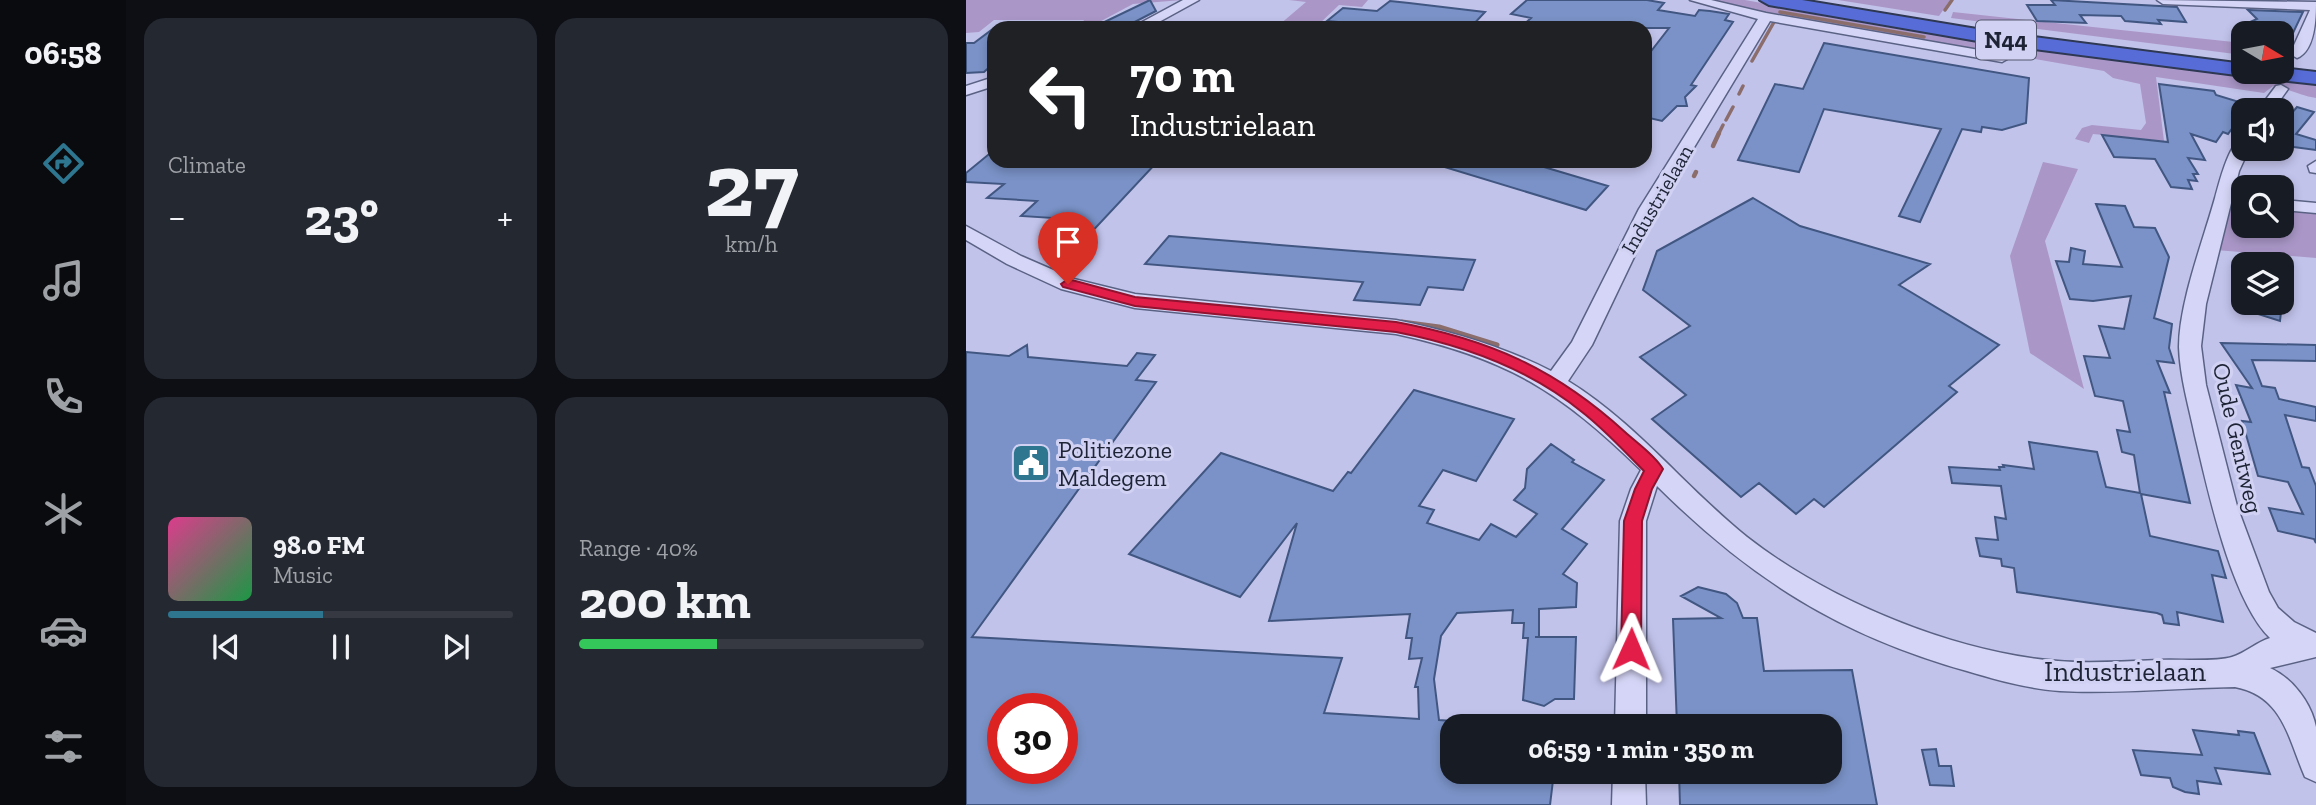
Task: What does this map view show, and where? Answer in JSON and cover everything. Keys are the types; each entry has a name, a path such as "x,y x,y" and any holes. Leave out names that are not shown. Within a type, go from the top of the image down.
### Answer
{"highway":[{"name":"N44","path":"1815,0 1994,30 2231,58"},
{"name":"N44","path":"1768,8 2231,68"},
{"path":"2294,61 2316,68"},
{"path":"2294,76 2316,78"}],"street":[{"path":"1152,21 1193,0"},
{"path":"1696,0 1768,8 2002,58"},
{"path":"2163,0 2316,8 2294,50"},
{"name":"Industrielaan","path":"1555,384 1581,345 1648,209 1768,8"},
{"path":"966,91 987,84"},
{"path":"2274,98 2281,89"},
{"path":"2294,206 2316,208"},
{"name":"Oude Gentweg","path":"2231,207 2191,326 2195,385 2224,506 2257,598 2268,617 2284,632 2310,645"},
{"name":"Industrielaan","path":"966,232 1014,260 1068,284 1135,301 1396,327 1494,352 1555,384 1588,407 1654,469 1761,562 1826,602 1907,639 1981,662 2059,676 2235,672 2263,677 2277,686 2292,708 2316,766"},
{"path":"1630,714 1633,521 1643,489 1654,469"},
{"path":"2235,672 2269,652 2310,645"},
{"path":"1629,784 1629,805"}],"shaded area":[{"path":"966,0 1182,0 1133,4 1101,21 987,21 987,26 979,32 966,33"},
{"path":"1289,0 1368,0 1362,7 1339,5 1322,21 1284,21 1306,2"},
{"path":"1711,0 1745,0 1998,46 2231,73 2231,84 2294,84 2294,80 2316,83 2316,98 2273,86 2264,93 2156,77 2164,141 2093,134 2089,143 2075,139 2082,128 2092,125 2141,130 2146,123 2140,84 2113,78 2104,71 1763,12"},
{"path":"1838,0 1950,0 1939,16"},
{"path":"1953,12 2231,42 2231,53 1951,18"},
{"path":"2043,162 2078,169 2045,241 2084,389 2030,353 2010,256"},
{"path":"2227,199 2231,200 2231,238 2294,238 2294,210 2316,213 2316,258 2294,256 2294,252 2215,250"}],"building":[{"path":"1150,0 1156,11 1137,21 1106,21"},
{"path":"1527,0 1647,0 1664,3 1658,10 1695,16 1699,10 1729,14 1725,20 1733,22 1691,85 1696,86 1685,97 1687,106 1677,106 1662,121 1652,119 1652,50 1669,28 1652,28 1652,21 1528,21 1531,18 1511,14"},
{"path":"2051,0 2177,7 2186,22 2158,20 2161,24 2125,21 2121,16 2080,15 2086,23 2037,21 2027,5 2055,5"},
{"path":"1390,1 1485,12 1477,21 1327,21 1343,8 1377,11"},
{"path":"2248,10 2303,12 2294,31 2294,21 2252,21 2257,19"},
{"path":"987,33 987,69 984,72 966,73 966,43 974,43"},
{"path":"1824,43 2029,78 2026,123 2002,130 1982,127 1981,132 1962,129 1920,222 1899,216 1941,129 1824,109 1799,172 1738,160 1775,84 1803,89"},
{"path":"2159,84 2214,91 2216,95 2231,100 2231,130 2228,134 2223,132 2216,142 2191,134 2205,160 2188,158 2198,174 2193,174 2197,181 2188,180 2192,189 2171,187 2155,159 2114,157 2102,135 2168,142"},
{"path":"2297,107 2314,112 2296,134 2316,140 2316,150 2294,147 2294,110"},
{"path":"987,156 987,168 1151,168 1087,237 1046,234 1050,229 1043,229 1054,218 1021,216 1037,201 987,198 1004,184 966,182 966,173"},
{"path":"1448,168 1547,168 1608,186 1586,210"},
{"path":"1753,198 1800,226 1930,264 1899,285 1999,345 1949,386 1957,392 1824,507 1814,499 1796,514 1759,483 1741,497 1652,419 1686,395 1640,357 1690,326 1643,290 1657,251"},
{"path":"2096,204 2125,206 2134,227 2155,228 2169,257 2154,318 2172,324 2169,348 2174,363 2157,361 2170,393 2164,392 2190,503 2141,494 2150,536 2218,551 2226,578 2212,575 2223,622 2177,612 2179,625 2164,623 2162,615 2157,613 2017,592 2014,568 2002,566 2001,559 1980,556 1976,538 1998,540 1995,517 2006,519 2001,486 1952,483 1949,467 2000,470 1999,467 2004,467 2003,465 2034,469 2029,442 2097,452 2106,487 2140,493 2134,455 2122,452 2117,430 2130,432 2123,401 2095,396 2084,356 2110,358 2099,326 2124,329 2131,296 2093,301 2070,299 2056,261 2069,262 2071,248 2085,251 2083,264 2122,267"},
{"path":"1169,236 1475,260 1463,290 1428,287 1420,305 1354,300 1363,282 1145,264"},
{"path":"2261,315 2281,315 2280,321"},
{"path":"2221,343 2316,345 2316,361 2252,360 2262,386 2275,388 2279,399 2316,407 2316,421 2285,415 2302,467 2309,468 2316,486 2316,543 2314,539 2278,531 2269,508 2303,514 2288,482 2258,476 2242,421 2251,422 2236,385 2252,388"},
{"path":"1027,345 1028,357 1127,366 1137,353 1155,355 1136,380 1156,382 972,637 1342,658 1324,713 1419,719 1418,687 1415,687 1422,658 1409,659 1412,638 1406,638 1410,614 1269,621 1297,523 1240,597 1129,554 1221,453 1333,491 1348,472 1351,473 1414,390 1514,419 1476,481 1443,470 1419,506 1434,510 1427,523 1479,540 1491,524 1516,537 1537,514 1514,500 1525,488 1527,469 1551,444 1574,460 1572,462 1604,480 1562,529 1587,544 1563,574 1577,583 1576,607 1539,609 1539,637 1576,637 1574,699 1555,699 1544,706 1523,700 1528,638 1523,638 1524,623 1512,623 1513,610 1457,613 1441,636 1434,679 1440,720 1440,784 1553,784 1550,805 966,805 966,352 1009,356"},
{"path":"1698,587 1726,594 1737,603 1743,618 1757,618 1764,671 1852,670 1877,805 1680,805 1679,784 1842,784 1842,714 1677,714 1673,619 1721,618 1681,596"},
{"path":"2193,730 2239,735 2238,731 2254,733 2270,774 2215,768 2221,784 2197,781 2199,794 2173,787 2170,778 2141,775 2133,750 2202,755"},
{"path":"1936,749 1939,766 1951,766 1954,786 1930,785 1922,750"}],"waterway":[{"path":"1945,10 1952,0"},
{"path":"1780,12 1924,37"},
{"path":"1752,61 1774,22"},
{"path":"1739,94 1743,86"},
{"path":"1726,120 1733,107"},
{"path":"1719,133 1723,125"},
{"path":"1713,146 1719,133"},
{"path":"1694,176 1696,172"},
{"path":"1402,322 1439,327 1497,345"}],"place":[{"name":"Politiezone Maldegem","path":"1031,463"}],"route":[{"path":"1068,284 1135,301 1396,327 1427,333 1494,352 1555,384 1588,407 1654,469 1643,489 1633,521 1631,649"}]}
